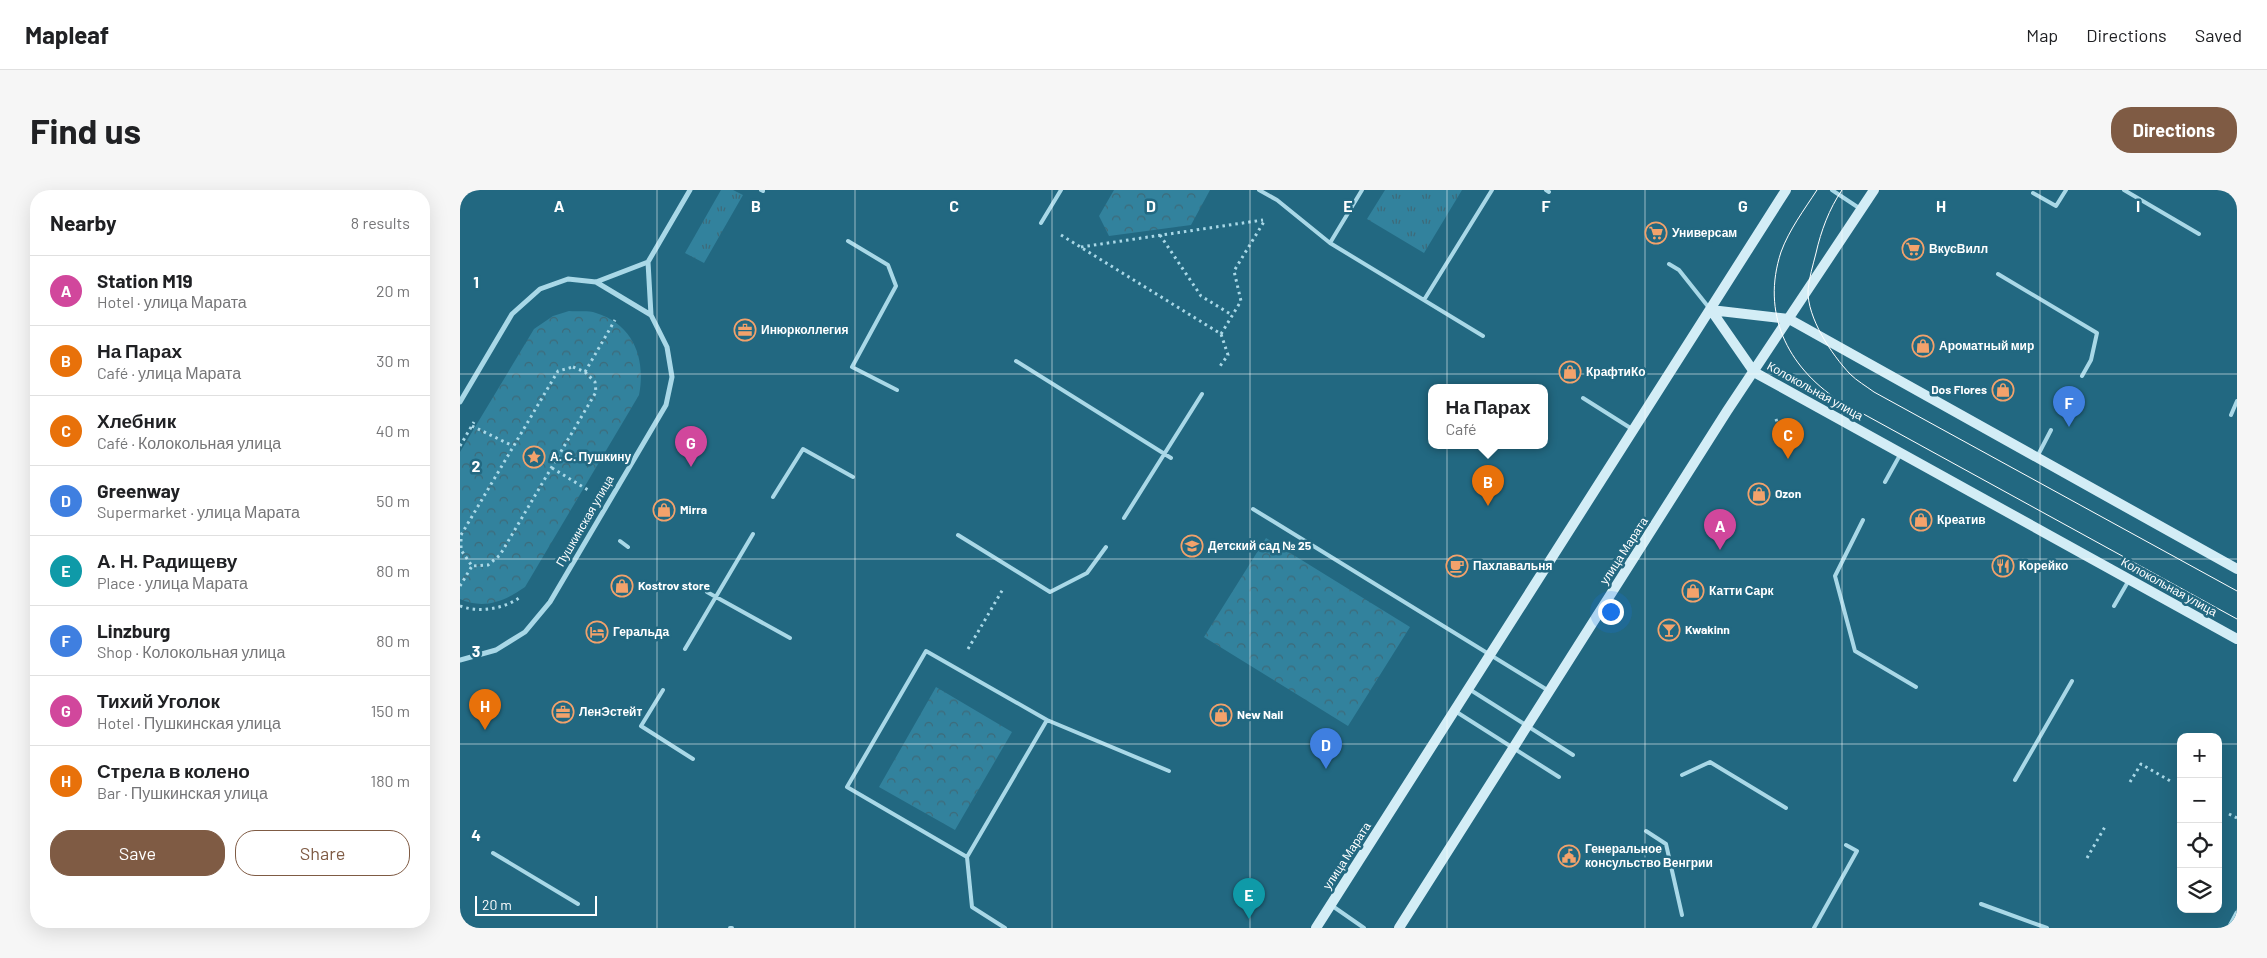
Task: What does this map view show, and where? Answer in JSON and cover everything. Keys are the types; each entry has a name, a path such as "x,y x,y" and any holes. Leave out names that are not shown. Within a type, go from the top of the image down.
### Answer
{"street":[{"path":"596,282 648,262 690,190"},
{"name":"улица Марата","path":"1316,928 1635,430 1786,190"},
{"name":"улица Марата","path":"1399,928 1727,410 1874,190"},
{"name":"Пушкинская улица","path":"461,660 496,650 525,632 550,602 666,405 672,377 667,347 651,315 648,262"},
{"path":"460,402 512,314 540,289 568,279 596,282 651,315"},
{"path":"1711,310 1789,319 2237,569"},
{"name":"Колокольная улица","path":"1711,310 1754,372 2237,638"},
{"path":"2229,928 2237,913"}],"lane":[{"path":"1041,223 1061,190"},
{"path":"1259,190 1277,200 1330,243 1482,336"},
{"path":"1330,243 1362,190"},
{"path":"1424,300 1492,190"},
{"path":"1832,190 1861,209"},
{"path":"2033,193 2056,206 2066,190"},
{"path":"2124,190 2199,234"},
{"path":"848,241 888,265 896,286 852,367 897,390"},
{"path":"1670,264 1678,270 1711,310"},
{"path":"1998,274 2098,333 2091,360 2082,376"},
{"path":"1016,361 1171,458"},
{"path":"1124,518 1202,394"},
{"path":"1583,398 1635,430"},
{"path":"2230,415 2237,401"},
{"path":"2036,457 2052,430"},
{"path":"773,497 803,449 853,477"},
{"path":"1884,482 1901,453"},
{"path":"1253,509 1549,691"},
{"path":"1863,520 1835,576 1855,651 1916,687"},
{"path":"685,649 753,534"},
{"path":"958,535 1050,592 1087,574 1106,547"},
{"path":"620,541 628,546"},
{"path":"2114,606 2129,580"},
{"path":"707,592 790,638"},
{"path":"967,857 848,786 926,651 1047,720 1169,771"},
{"path":"2015,780 2072,681"},
{"path":"1469,689 1573,754"},
{"path":"663,690 641,726 694,759"},
{"path":"1455,711 1559,777"},
{"path":"1005,928 972,907 967,857 1047,720"},
{"path":"1682,775 1710,762 1786,808"},
{"path":"1646,831 1666,844 1682,915"},
{"path":"1814,928 1857,851 1846,845"},
{"path":"493,853 578,904"},
{"path":"1981,904 2047,928"},
{"path":"1331,905 1364,928"}],"path":[{"path":"1221,334 1241,302 1234,271 1277,200"},
{"path":"1081,247 1266,219"},
{"path":"1041,223 1221,334 1228,355 1218,370"},
{"path":"1160,235 1201,296 1232,315"},
{"path":"585,372 617,316 623,321"},
{"path":"573,367 585,372 595,382 596,392 552,468 500,555 488,564 472,566 461,550 461,536 513,446 558,371 573,367"},
{"path":"460,446 476,417"},
{"path":"1776,418 1784,443"},
{"path":"472,426 513,446"},
{"path":"552,468 588,490"},
{"path":"583,498 593,481"},
{"path":"460,586 472,566"},
{"path":"957,669 1014,570"},
{"path":"460,606 490,610 512,603 523,596"},
{"path":"2130,782 2140,764 2172,782"},
{"path":"2229,814 2237,818"},
{"path":"2088,858 2106,825"}],"green space":[{"path":"721,190 733,190 743,195 704,263 685,253"},
{"path":"1114,190 1210,190 1191,225 1109,236 1099,216"},
{"path":"1385,190 1462,190 1424,253 1367,219"},
{"path":"569,311 586,311 609,318 628,335 634,345 641,369 639,395 525,587 502,600 486,604 477,604 460,599 460,452 534,329 553,316"},
{"path":"1266,538 1410,627 1348,726 1204,637"},
{"path":"936,687 1012,732 955,830 879,787"}],"tram line":[{"path":"1817,190 1797,220 1781,252 1774,296 1777,317 1783,336 1792,354 1805,371 1838,400 2237,619"},
{"path":"1842,190 1829,212 1823,228 1808,290 1809,301 1816,324 1836,357 1850,374 1874,392 2237,591"}],"place":[{"name":"Универсам","path":"1656,233"},
{"name":"ВкусВилл","path":"1913,249"},
{"name":"Инюрколлегия","path":"745,330"},
{"name":"Ароматный мир","path":"1923,346"},
{"name":"КрафтиКо","path":"1570,372"},
{"name":"Dos Flores","path":"2003,390"},
{"name":"Linzburg","path":"2069,427"},
{"name":"А. С. Пушкину","path":"534,457"},
{"name":"Хлебник","path":"1788,459"},
{"name":"Тихий Уголок","path":"691,467"},
{"name":"Ozon","path":"1759,494"},
{"name":"На Парах","path":"1488,506"},
{"name":"Mirra","path":"664,510"},
{"name":"Креатив","path":"1921,520"},
{"name":"Детский сад № 25","path":"1192,546"},
{"name":"Station M19","path":"1720,550"},
{"name":"Пахлавальня","path":"1457,566"},
{"name":"Корейко","path":"2003,566"},
{"name":"Kostrov store","path":"622,586"},
{"name":"Катти Сарк","path":"1693,591"},
{"name":"Kwakinn","path":"1669,630"},
{"name":"Геральда","path":"597,632"},
{"name":"ЛенЭстейт","path":"563,712"},
{"name":"New Nail","path":"1221,715"},
{"name":"Стрела в колено","path":"485,730"},
{"name":"Greenway","path":"1326,769"},
{"name":"Генеральное консульство Венгрии","path":"1569,856"},
{"name":"А. Н. Радищеву","path":"1249,919"}]}
